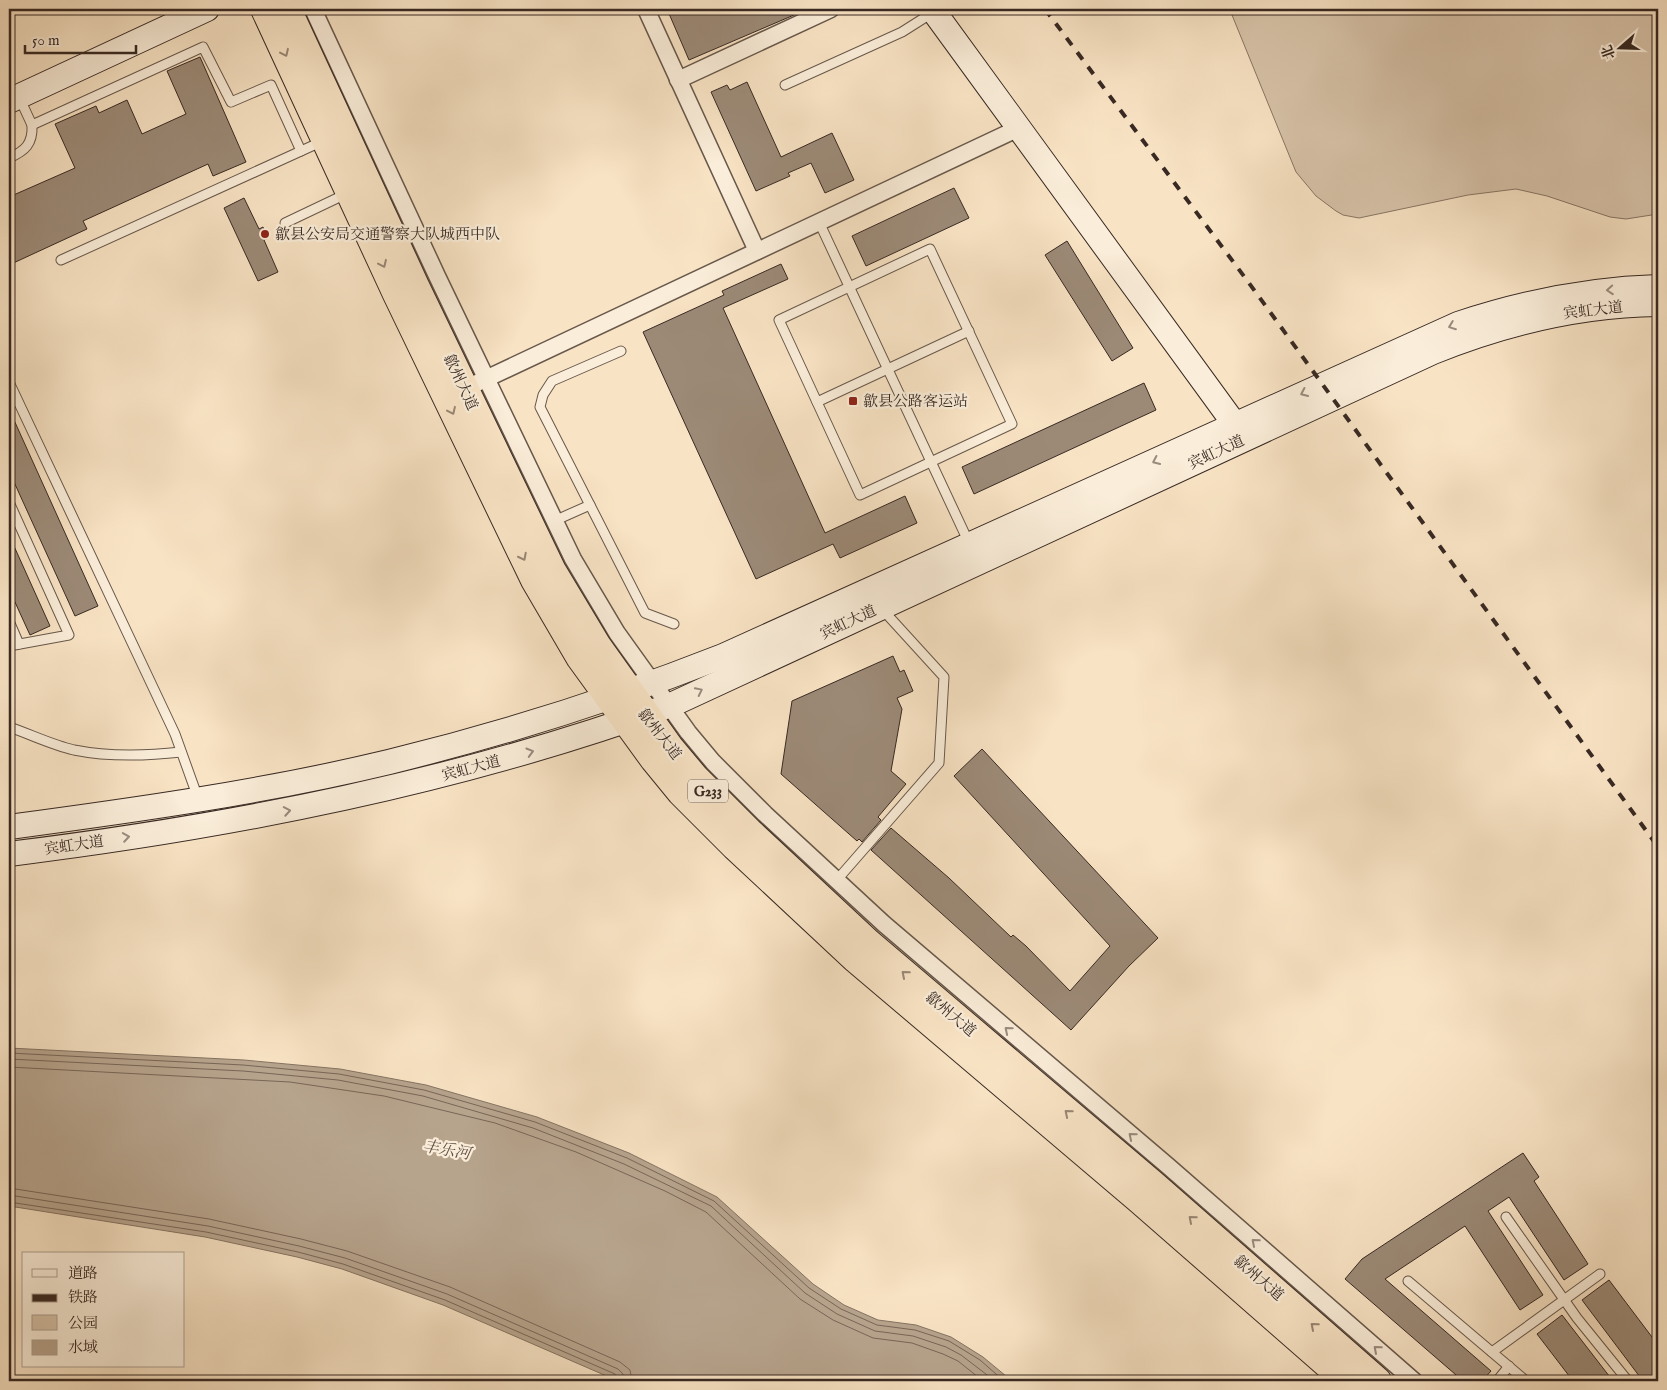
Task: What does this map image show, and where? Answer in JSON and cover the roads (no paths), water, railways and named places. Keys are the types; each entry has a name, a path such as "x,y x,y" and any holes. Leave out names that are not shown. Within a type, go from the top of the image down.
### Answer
{"highway":[{"name":"歙州大道","path":"264,9 514,540 557,619 629,691"},
{"name":"歙州大道","path":"286,9 475,384 552,571 597,646 695,778 811,890 1377,1381"},
{"name":"歙州大道","path":"646,714 681,792 797,905 855,958 1132,1193 1347,1381"}],"main road":[{"path":"14,99 207,9"},
{"path":"933,10 1241,431"},
{"name":"宾虹大道","path":"9,854 162,832 340,800 502,760 646,714 880,607 1241,431 1426,336 1492,313 1566,295 1658,288"},
{"name":"宾虹大道","path":"9,827 293,783 389,762 495,734 629,691 724,656 970,546 1433,352 1488,332 1568,312 1658,304"}],"street":[{"path":"313,9 475,384 595,596 629,691"},
{"path":"646,9 757,251"},
{"path":"678,80 830,9"},
{"path":"475,384 1019,128"},
{"path":"646,714 713,762 836,880 1414,1381"}],"lane":[{"path":"784,85 902,32 933,10"},
{"path":"32,125 203,46 231,102 272,85 301,152"},
{"path":"9,158 25,151 31,139 32,125 14,99"},
{"path":"61,260 326,140"},
{"path":"285,223 350,193"},
{"path":"819,222 970,546"},
{"path":"930,249 1012,424 860,495 779,320 849,287 930,249"},
{"path":"817,402 969,331"},
{"path":"621,351 552,381 541,401 540,407 644,613 674,624"},
{"path":"9,382 175,734 198,799"},
{"path":"9,502 69,635 9,646"},
{"path":"554,521 590,505"},
{"path":"836,880 939,763 944,677 880,607"},
{"path":"9,621 19,644"},
{"path":"9,726 73,749 91,752 134,755 182,752"},
{"path":"1506,1217 1564,1300 1628,1381"},
{"path":"1492,1352 1600,1274"},
{"path":"1408,1282 1526,1381"},
{"path":"1497,1381 1509,1366"}],"water":[{"name":"丰乐河","path":"9,1048 244,1060 340,1069 426,1085 537,1117 629,1153 717,1197 813,1284 844,1305 878,1320 916,1325 951,1337 983,1357 1012,1381 618,1381 443,1305 342,1269 205,1237 9,1206"}],"railway":[{"path":"1045,9 1249,283 1658,847"}],"place":[{"name":"歙县公安局交通警察大队城西中队","path":"265,234"},
{"name":"歙县公路客运站","path":"853,401"}]}
